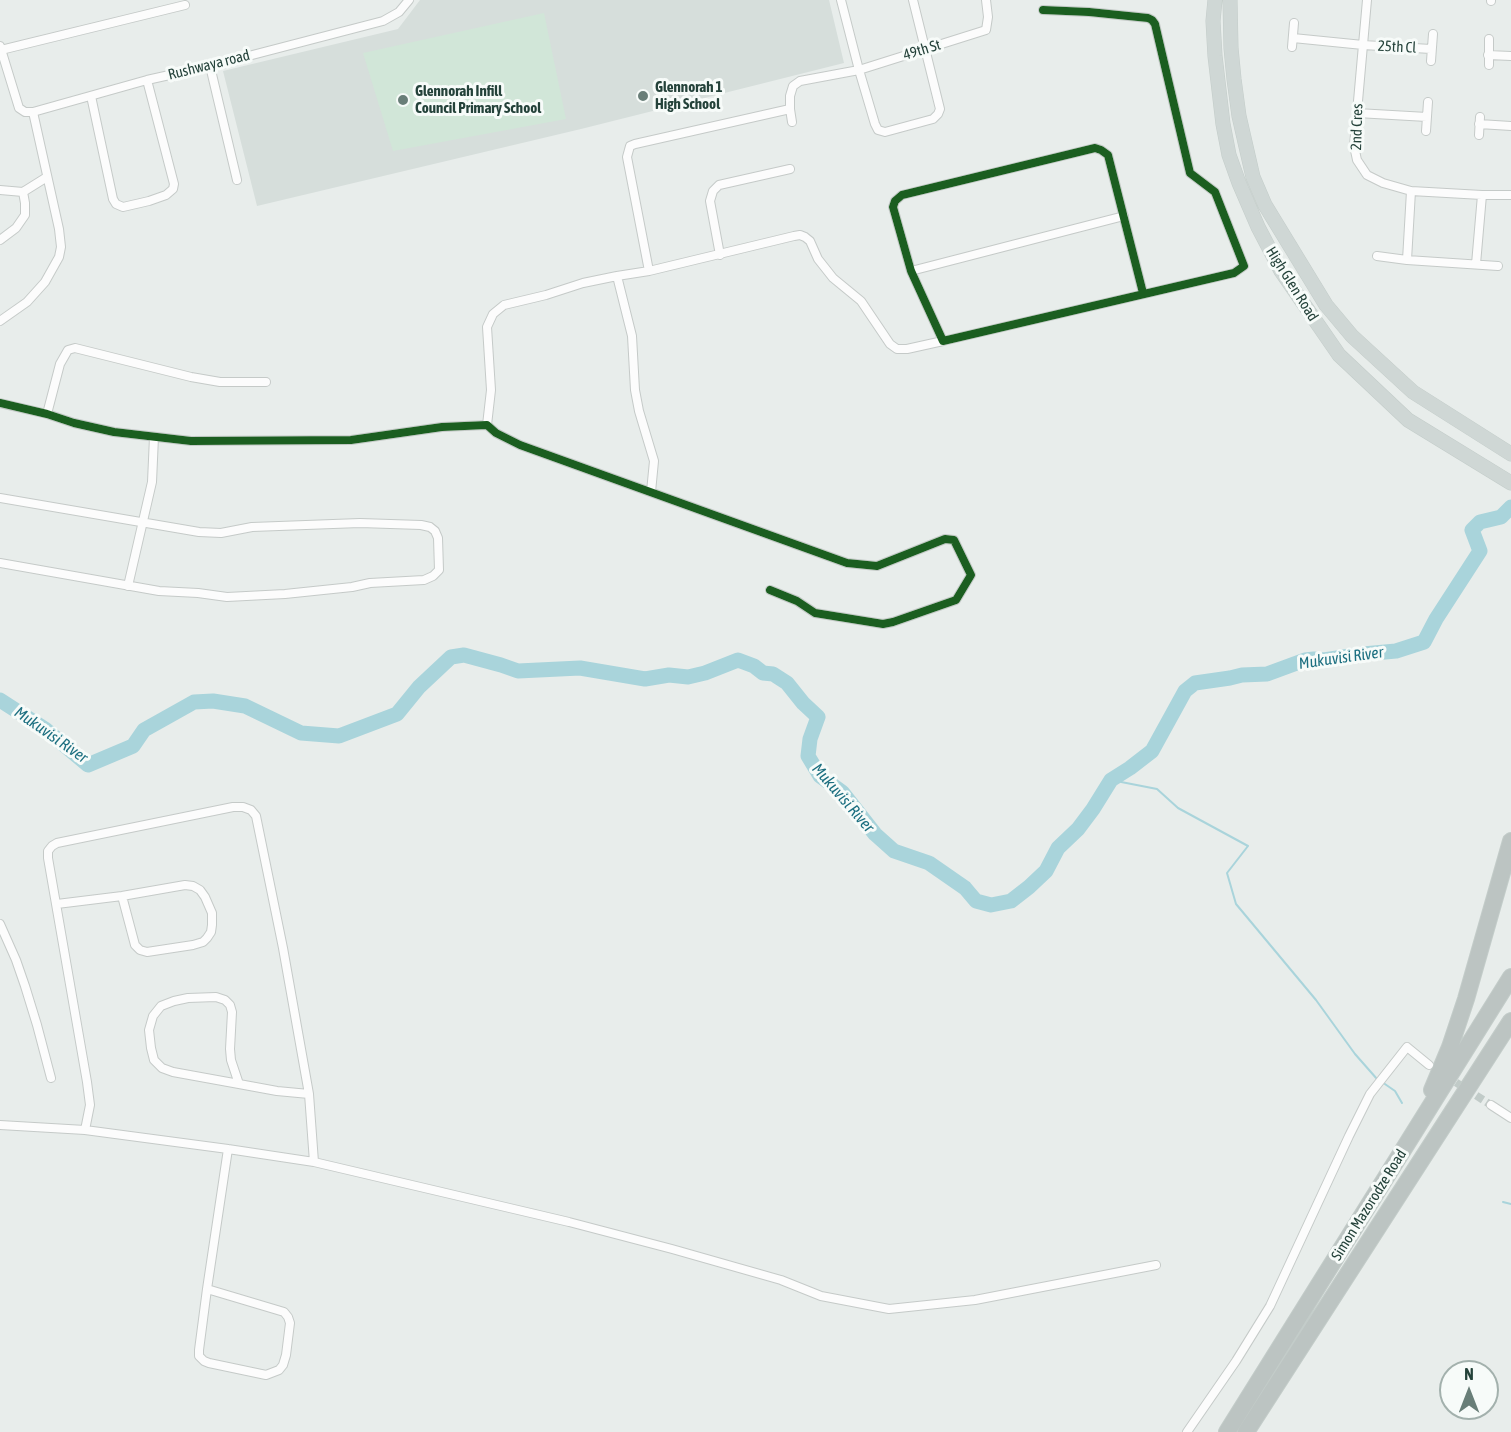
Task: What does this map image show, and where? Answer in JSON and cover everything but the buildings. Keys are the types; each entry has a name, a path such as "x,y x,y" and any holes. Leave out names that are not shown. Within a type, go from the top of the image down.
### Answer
{"highway":[{"path":"1413,1135 1450,1047 1466,999 1511,841"},
{"path":"1495,896 1511,868"},
{"name":"Simon Mazorodze Road","path":"1227,1432 1511,977"},
{"name":"Simon Mazorodze Road","path":"1246,1432 1511,1021"}],"main road":[{"name":"High Glen Road","path":"1215,0 1215,56 1229,154 1253,216 1281,271 1339,355 1408,420 1511,483"},
{"name":"High Glen Road","path":"1230,0 1231,48 1236,98 1253,177 1265,205 1326,305 1352,336 1413,392 1510,454"}],"street":[{"name":"Rushwaya road","path":"33,112 147,80 382,21 399,12 409,0"},
{"path":"841,0 859,70 878,130 885,132 933,119 940,109 913,0"},
{"name":"49th St","path":"789,109 789,96 793,86 800,81 859,70 986,30 988,17 986,0"},
{"name":"2nd Cres","path":"1367,0 1354,146 1357,160 1367,176 1411,191 1511,195"},
{"path":"0,321 27,302 45,282 62,247 33,112 25,112 19,108 0,48 185,5"},
{"path":"487,425 491,390 487,327 493,314 504,305 583,283 649,271 794,236 800,235 810,241 818,259 833,278 861,301 890,344 897,349 943,341 1234,273 1244,266 1215,192 1190,173 1155,24 1152,20 1089,12 1043,10"},
{"name":"25th Cl","path":"1294,23 1293,42 1431,49"},
{"path":"1431,61 1432,34"},
{"path":"1489,39 1489,60 1511,56"},
{"path":"210,66 237,180"},
{"path":"91,96 112,199 123,207 149,201 166,195 173,189 174,184 147,80"},
{"path":"1426,131 1428,102"},
{"path":"649,271 627,157 630,146 789,109 792,122"},
{"path":"1357,113 1427,117"},
{"path":"1479,135 1480,121 1511,126"},
{"path":"943,341 910,271 893,207 895,201 902,195 1095,148 1108,155 1143,293"},
{"path":"720,255 710,201 713,191 719,185 790,169"},
{"path":"0,190 23,192 47,177"},
{"path":"1407,260 1411,191"},
{"path":"0,240 16,228 25,215 26,203 23,192"},
{"path":"1476,264 1482,195"},
{"path":"910,271 1124,216"},
{"path":"1377,256 1498,266"},
{"path":"617,276 632,336 635,390 639,411 654,461 651,492"},
{"path":"46,414 60,364 68,350 75,348 191,377 220,382 266,382"},
{"path":"0,403 114,432 191,441 351,440 450,426 487,425 496,433 520,445 848,563 877,566 945,539 954,540 970,575 956,600 883,624 815,612 797,601 770,590"},
{"path":"128,586 152,482 154,437"},
{"path":"0,498 199,532 221,533 252,527 360,523 421,525 430,527 438,538 439,570 424,580 370,583 285,594 226,597 198,592 159,591 0,563"},
{"path":"85,1130 90,1105 87,1082 48,851 57,843 233,807 243,807 251,810 255,816 280,937 309,1094 314,1162"},
{"path":"57,904 185,885 193,886 206,897 212,913 211,932 203,942 193,945 140,950 135,945 122,896"},
{"path":"0,924 25,986 51,1078"},
{"path":"239,1084 231,1060 232,1012 225,1000 216,997 188,998 161,1006 153,1016 149,1030 154,1060 162,1068 173,1072 277,1091 309,1094"},
{"path":"1187,1432 1236,1361 1270,1306 1348,1136 1370,1094 1407,1047 1430,1065"},
{"path":"1491,1105 1511,1118"},
{"path":"0,1125 85,1130 314,1162 569,1222 781,1280 820,1296 890,1310 975,1300 1156,1265"},
{"path":"207,1289 284,1312 290,1323 286,1355 279,1370 266,1375 204,1361 200,1356 207,1289 228,1149"}],"shaded area":[{"name":"Glennorah Infill Council Primary School","path":"420,0 829,0 844,63 581,129 257,206 223,71 398,29"}],"green space":[{"path":"544,13 566,119 393,151 363,53"}],"waterway":[{"name":"Mukuvisi River","path":"0,700 45,729 88,765 133,746 144,730 194,702 213,701 245,706 301,733 339,736 397,714 419,687 451,657 464,655 518,671 580,668 645,679 669,675 688,677 738,660 754,666 763,673 773,674 787,683 818,717 810,739 808,756 820,776 842,792 875,834 894,851 929,863 965,888 976,901 991,905 1011,901 1046,871 1058,848 1078,829 1111,780 1152,751 1185,691 1195,683 1242,675 1267,674 1305,660 1324,660 1396,651 1424,642 1436,619 1480,551 1472,530 1480,522 1501,517 1511,507"},
{"path":"1111,780 1157,789 1178,808 1248,846 1227,873 1236,904 1316,1000 1355,1054 1377,1079"},
{"path":"1382,1082 1395,1091 1402,1103"},
{"path":"1503,1202 1511,1204"}],"tunnel":[{"path":"1446,1076 1491,1105"}],"cycle path":[{"path":"1043,10 1089,12 1152,20 1155,24 1190,173 1215,192 1244,266 1234,273 943,341 911,271 893,207 895,201 902,195 1095,148 1108,155 1143,293"},
{"path":"0,403 114,432 191,441 351,440 442,427 487,425 496,433 520,445 847,563 877,566 945,539 954,540 971,575 956,600 883,624 815,613 797,601 770,590"}],"place":[{"name":"Glennorah 1 High School","path":"643,96"},
{"name":"Glennorah Infill Council Primary School","path":"403,100"}]}
